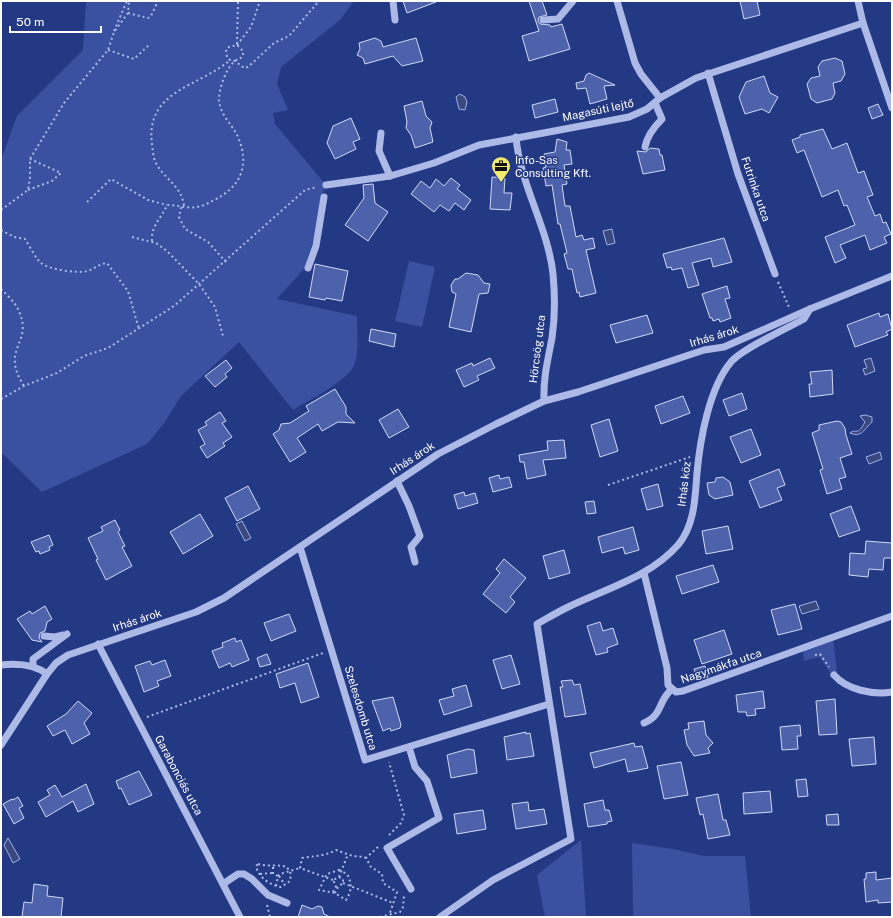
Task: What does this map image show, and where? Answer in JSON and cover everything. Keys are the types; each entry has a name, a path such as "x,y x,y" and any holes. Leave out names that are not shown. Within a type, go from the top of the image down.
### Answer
{"street":[{"path":"393,1 395,20"},
{"path":"543,20 558,19 573,1"},
{"path":"617,1 636,63 658,101 662,119 654,127 646,141 645,147"},
{"path":"858,1 863,23 890,96 892,108"},
{"name":"Magasúti lejtő","path":"326,185 390,176 434,163 479,145 629,117 646,109 696,78 708,73 776,53 863,23"},
{"name":"Futrinka utca","path":"708,73 738,174 775,274"},
{"path":"381,133 379,151 390,176"},
{"name":"Hörcsög utca","path":"516,137 517,150 524,176 548,245 553,274 553,326 543,385 544,401"},
{"path":"308,268 316,246 324,197"},
{"name":"Irhás árok","path":"1,745 47,674 56,663 68,655 196,612 224,598 438,454 544,401 578,392 704,350 724,347 810,309 892,276"},
{"name":"Irhás köz","path":"549,704 537,624 565,608 644,573 664,559 678,545 686,533 694,502 699,454 713,396 720,379 732,361 804,319 810,309"},
{"path":"397,481 405,495 420,536 411,547 415,562"},
{"name":"Szelesdomb utca","path":"300,547 365,760 549,704"},
{"name":"Nagymákfa utca","path":"644,573 667,668 668,685 671,690 676,692 683,691 892,616"},
{"path":"33,666 33,659 67,634 55,637 44,636"},
{"name":"Garabonciás utca","path":"98,644 240,917"},
{"path":"1,665 14,664 33,666 47,674"},
{"path":"834,675 838,680 869,692 882,694 892,692"},
{"path":"644,723 652,720 658,713 666,694 671,690"},
{"path":"440,917 493,880 571,839 549,704"},
{"path":"409,747 415,767 427,781 439,818 387,848 411,889"},
{"path":"223,884 238,874 244,874 252,879 268,895 287,903"}],"path":[{"path":"114,32 128,12 128,1"},
{"path":"28,190 30,160 64,103 108,50 114,32 128,1"},
{"path":"128,12 148,18 151,16 158,1"},
{"path":"237,45 238,1"},
{"path":"260,1 251,27 237,45 228,47 226,50 227,57 244,68 253,63 274,43 289,36 319,1"},
{"path":"108,50 134,59 149,45"},
{"path":"87,202 111,179 148,200 167,205 184,206 189,208 198,207 223,196 233,188 242,170 244,159 237,136 224,116 219,98 224,81 235,61 242,56 241,47 237,45"},
{"path":"184,206 179,192 156,164 150,134 151,124 156,114 166,101 182,88 220,69 230,60"},
{"path":"1,210 28,190 52,181 61,173 30,160"},
{"path":"1,399 24,386 57,373 84,356 108,348 174,306 198,284 226,262 305,190 311,188"},
{"path":"152,241 154,226 162,217 167,205"},
{"path":"184,206 181,208 179,217 185,229 208,242 226,262"},
{"path":"1,230 14,237 25,239 41,263 53,268 86,272 99,264 107,263 128,291 138,329"},
{"path":"132,237 152,241 167,251 198,284 215,307 223,336"},
{"path":"775,274 790,310"},
{"path":"1,289 15,305 22,321 22,332 12,357 12,365 15,375 24,386"},
{"path":"608,485 699,454"},
{"path":"138,720 332,650"},
{"path":"814,655 820,654 834,675"},
{"path":"386,838 401,823 404,815 389,762"},
{"path":"366,858 381,843"},
{"path":"300,868 302,858 316,854 326,856 336,850 366,858 371,867 382,874 383,882 397,892 390,913"},
{"path":"340,877 348,854"},
{"path":"257,865 273,867 285,866 289,871 291,878 285,886 276,887 265,880 256,868 257,865"},
{"path":"274,891 279,876 285,866"},
{"path":"273,867 273,873"},
{"path":"282,873 300,868 325,877 333,880 336,886 334,892"},
{"path":"342,870 349,878 351,886 346,900 334,892 319,890 325,877 330,872 342,870"},
{"path":"265,880 268,873"},
{"path":"260,874 273,873 279,876 285,886"},
{"path":"333,880 340,877"},
{"path":"340,877 343,879 343,883"},
{"path":"343,883 393,903"},
{"path":"334,892 343,883"},
{"path":"380,917 390,913 398,913 402,910 404,896 411,889"}],"shaded area":[{"path":"86,1 354,1 340,20 281,67 277,84 288,110 273,113 275,124 326,185 321,197 315,236 304,269 277,299 357,316 358,340 355,363 352,369 337,383 293,410 239,342 181,396 165,422 147,444 42,492 1,452 1,160 17,116 83,50"},
{"path":"460,94 465,97 467,102 465,110 459,109 456,97"},
{"path":"612,229 615,243 607,245 603,231"},
{"path":"409,261 435,267 422,327 395,321"},
{"path":"871,358 875,371 865,375 863,369 867,368 864,360"},
{"path":"865,415 872,417 872,422 860,434 850,433 860,429 865,422 860,416"},
{"path":"880,452 882,459 869,464 866,457"},
{"path":"242,521 251,538 245,541 236,524"},
{"path":"816,601 819,609 802,614 799,606"},
{"path":"833,639 837,672 832,676 820,657 804,661 803,651"},
{"path":"8,838 20,859 13,863 4,845"},
{"path":"581,840 586,917 545,917 537,875"},
{"path":"632,843 673,849 704,856 745,856 751,917 633,917"}],"building":[{"path":"403,1 436,1 436,2 407,13"},
{"path":"529,1 542,1 547,15 539,17 538,21 540,24 550,25 551,27 562,24 570,49 529,61 522,36 539,31"},
{"path":"740,1 757,1 760,15 744,19"},
{"path":"375,38 381,41 383,47 416,38 423,61 402,66 393,56 365,64 363,58 357,55 360,49 359,43"},
{"path":"835,58 842,61 845,74 841,81 833,83 835,93 832,99 817,103 811,99 807,84 811,78 820,76 818,67 822,61"},
{"path":"589,73 615,85 604,86 607,99 590,104 586,88 577,89 576,83 584,81 586,75"},
{"path":"764,76 770,93 778,97 769,113 762,109 745,114 739,97 746,82"},
{"path":"555,99 558,112 535,118 532,105"},
{"path":"422,101 426,116 432,122 430,128 433,142 415,148 411,135 406,128 407,122 404,106"},
{"path":"878,104 883,115 872,119 868,108"},
{"path":"351,118 360,139 353,142 356,149 335,159 327,143 333,126"},
{"path":"823,129 832,149 847,143 858,173 864,171 873,195 867,197 875,216 880,214 883,223 886,222 891,234 884,237 887,243 870,250 865,235 840,245 846,258 835,263 825,237 855,225 847,205 844,206 838,190 822,197 804,150 797,153 792,140 800,137 800,135"},
{"path":"557,139 567,142 566,150 570,150 572,164 564,165 567,184 562,185 565,206 570,206 576,237 582,235 584,240 593,238 595,248 586,250 596,293 580,297 579,292 577,293 572,269 568,269 564,254 567,253 560,224 558,224 552,185 546,186 543,168 546,167 544,154 555,152"},
{"path":"650,148 659,149 660,155 662,155 665,170 643,174 637,151 646,152"},
{"path":"492,177 505,178 504,193 512,193 510,210 490,209"},
{"path":"451,178 460,185 457,189 471,200 464,210 455,203 449,211 440,205 434,212 411,194 421,181 430,188 436,179 444,186"},
{"path":"373,184 375,203 388,212 368,241 345,225 364,198 363,185"},
{"path":"724,238 732,262 713,267 711,258 692,263 699,285 688,288 682,268 672,270 671,267 667,268 663,254"},
{"path":"315,264 348,271 342,301 309,297"},
{"path":"466,273 478,275 484,283 490,284 488,293 479,294 471,332 449,327 456,294 452,292 451,285 455,279 458,279"},
{"path":"727,286 730,298 725,299 731,318 720,322 719,319 713,321 712,318 710,318 702,294"},
{"path":"879,313 880,317 888,314 892,329 886,332 888,335 855,347 847,325"},
{"path":"647,315 653,333 616,343 610,325"},
{"path":"371,329 396,334 394,347 369,341"},
{"path":"490,358 495,368 477,376 479,380 464,387 456,370 472,363 473,366"},
{"path":"226,360 232,368 225,374 227,377 215,387 205,376"},
{"path":"832,370 833,394 810,397 809,384 812,384 810,372"},
{"path":"335,389 346,407 346,414 355,423 338,422 322,431 318,424 297,438 306,452 290,462 273,434 279,430 281,424 290,423 309,411 306,406"},
{"path":"742,393 747,409 729,416 723,400"},
{"path":"683,396 690,413 661,424 655,406"},
{"path":"398,409 409,427 389,438 379,420"},
{"path":"220,412 226,421 222,423 232,437 223,443 225,446 207,458 200,447 205,444 198,430 207,425 205,422"},
{"path":"609,419 618,451 600,457 591,425"},
{"path":"837,421 841,422 845,428 852,454 840,458 846,477 839,479 842,489 827,494 820,470 823,469 812,433 819,430 819,425"},
{"path":"751,429 761,455 741,463 730,437"},
{"path":"564,440 566,458 543,460 546,475 527,479 524,462 520,462 519,455 548,450 547,441"},
{"path":"779,469 785,485 777,488 782,500 760,508 749,481"},
{"path":"499,475 500,479 509,477 512,487 493,492 489,478"},
{"path":"723,477 730,482 733,495 715,499 709,495 707,483 715,482 716,478"},
{"path":"658,484 663,506 647,510 641,489"},
{"path":"248,486 260,509 237,521 225,498"},
{"path":"464,492 465,496 475,493 478,503 458,509 454,495"},
{"path":"594,501 596,513 587,514 585,502"},
{"path":"851,506 860,530 839,537 830,514"},
{"path":"200,514 213,536 183,554 170,532"},
{"path":"115,520 120,530 118,532 125,546 122,547 132,566 106,580 96,560 98,559 88,538 103,531 101,527"},
{"path":"728,526 733,549 706,554 702,531"},
{"path":"633,527 639,550 625,554 623,547 602,553 598,537"},
{"path":"49,535 53,545 49,547 50,550 40,554 39,551 36,552 31,542"},
{"path":"866,541 892,543 892,558 884,558 883,570 869,569 868,577 849,575 850,553 865,554"},
{"path":"564,550 570,573 549,579 543,556"},
{"path":"504,559 526,578 510,597 515,602 506,613 483,594 500,573 496,569"},
{"path":"713,565 719,582 682,594 676,576"},
{"path":"795,604 802,629 778,635 771,610"},
{"path":"45,606 52,619 47,622 45,631 40,633 39,638 42,642 32,640 17,619 30,611 32,614"},
{"path":"289,614 296,631 271,641 264,623"},
{"path":"600,622 603,631 613,628 618,644 607,648 608,652 596,655 587,626"},
{"path":"724,630 732,654 702,664 694,640"},
{"path":"235,638 236,642 241,640 249,660 232,667 230,663 219,668 212,651 223,647 222,643"},
{"path":"267,654 271,664 260,667 257,658"},
{"path":"511,655 520,684 502,689 493,660"},
{"path":"165,660 171,676 157,681 159,686 144,692 135,666 150,661 152,665"},
{"path":"308,663 319,697 301,703 295,683 280,688 276,674"},
{"path":"705,666 708,677 698,680 694,669"},
{"path":"572,680 574,685 580,684 586,714 565,717 560,687 563,687 561,681"},
{"path":"466,685 472,706 444,715 439,700 454,696 452,689"},
{"path":"763,691 765,708 755,709 756,715 747,716 746,712 738,712 736,695"},
{"path":"393,697 401,725 400,728 391,731 390,728 383,731 372,701"},
{"path":"835,699 837,734 819,735 816,701"},
{"path":"78,701 92,713 84,723 90,734 72,744 65,730 53,736 47,726 66,714"},
{"path":"704,721 706,735 713,743 708,748 710,753 694,756 687,745 684,730 689,729 688,723"},
{"path":"800,725 801,736 797,736 798,749 782,750 780,727"},
{"path":"526,732 526,734 530,733 534,756 507,760 504,737"},
{"path":"874,737 876,764 852,766 849,739"},
{"path":"634,743 635,747 642,746 648,768 628,772 625,759 594,768 590,753"},
{"path":"468,749 474,750 477,773 451,778 447,755"},
{"path":"681,762 688,795 664,799 657,766"},
{"path":"139,771 152,795 129,805 116,781"},
{"path":"806,779 808,796 798,797 796,780"},
{"path":"86,784 94,804 78,812 73,801 46,817 38,802 50,795 47,790 55,785 62,797"},
{"path":"770,791 772,812 744,814 743,793"},
{"path":"718,794 723,820 726,820 730,835 708,839 703,814 700,815 696,798"},
{"path":"18,797 23,806 19,808 24,818 14,824 3,804"},
{"path":"603,800 605,810 609,810 612,821 607,822 607,824 588,827 584,804"},
{"path":"528,802 529,811 544,809 547,824 516,829 512,804"},
{"path":"483,810 486,829 457,834 454,814"},
{"path":"838,814 839,825 827,825 826,815"},
{"path":"876,872 876,880 892,878 892,902 878,903 878,900 866,902 864,879 866,879 866,873"},
{"path":"34,884 48,886 47,896 63,898 61,917 22,917 24,902 32,903"},
{"path":"302,905 312,909 318,906 322,907 324,914 330,917 298,917"}],"place":[{"name":"Info-Sas Consulting Kft.","path":"501,183"}]}
